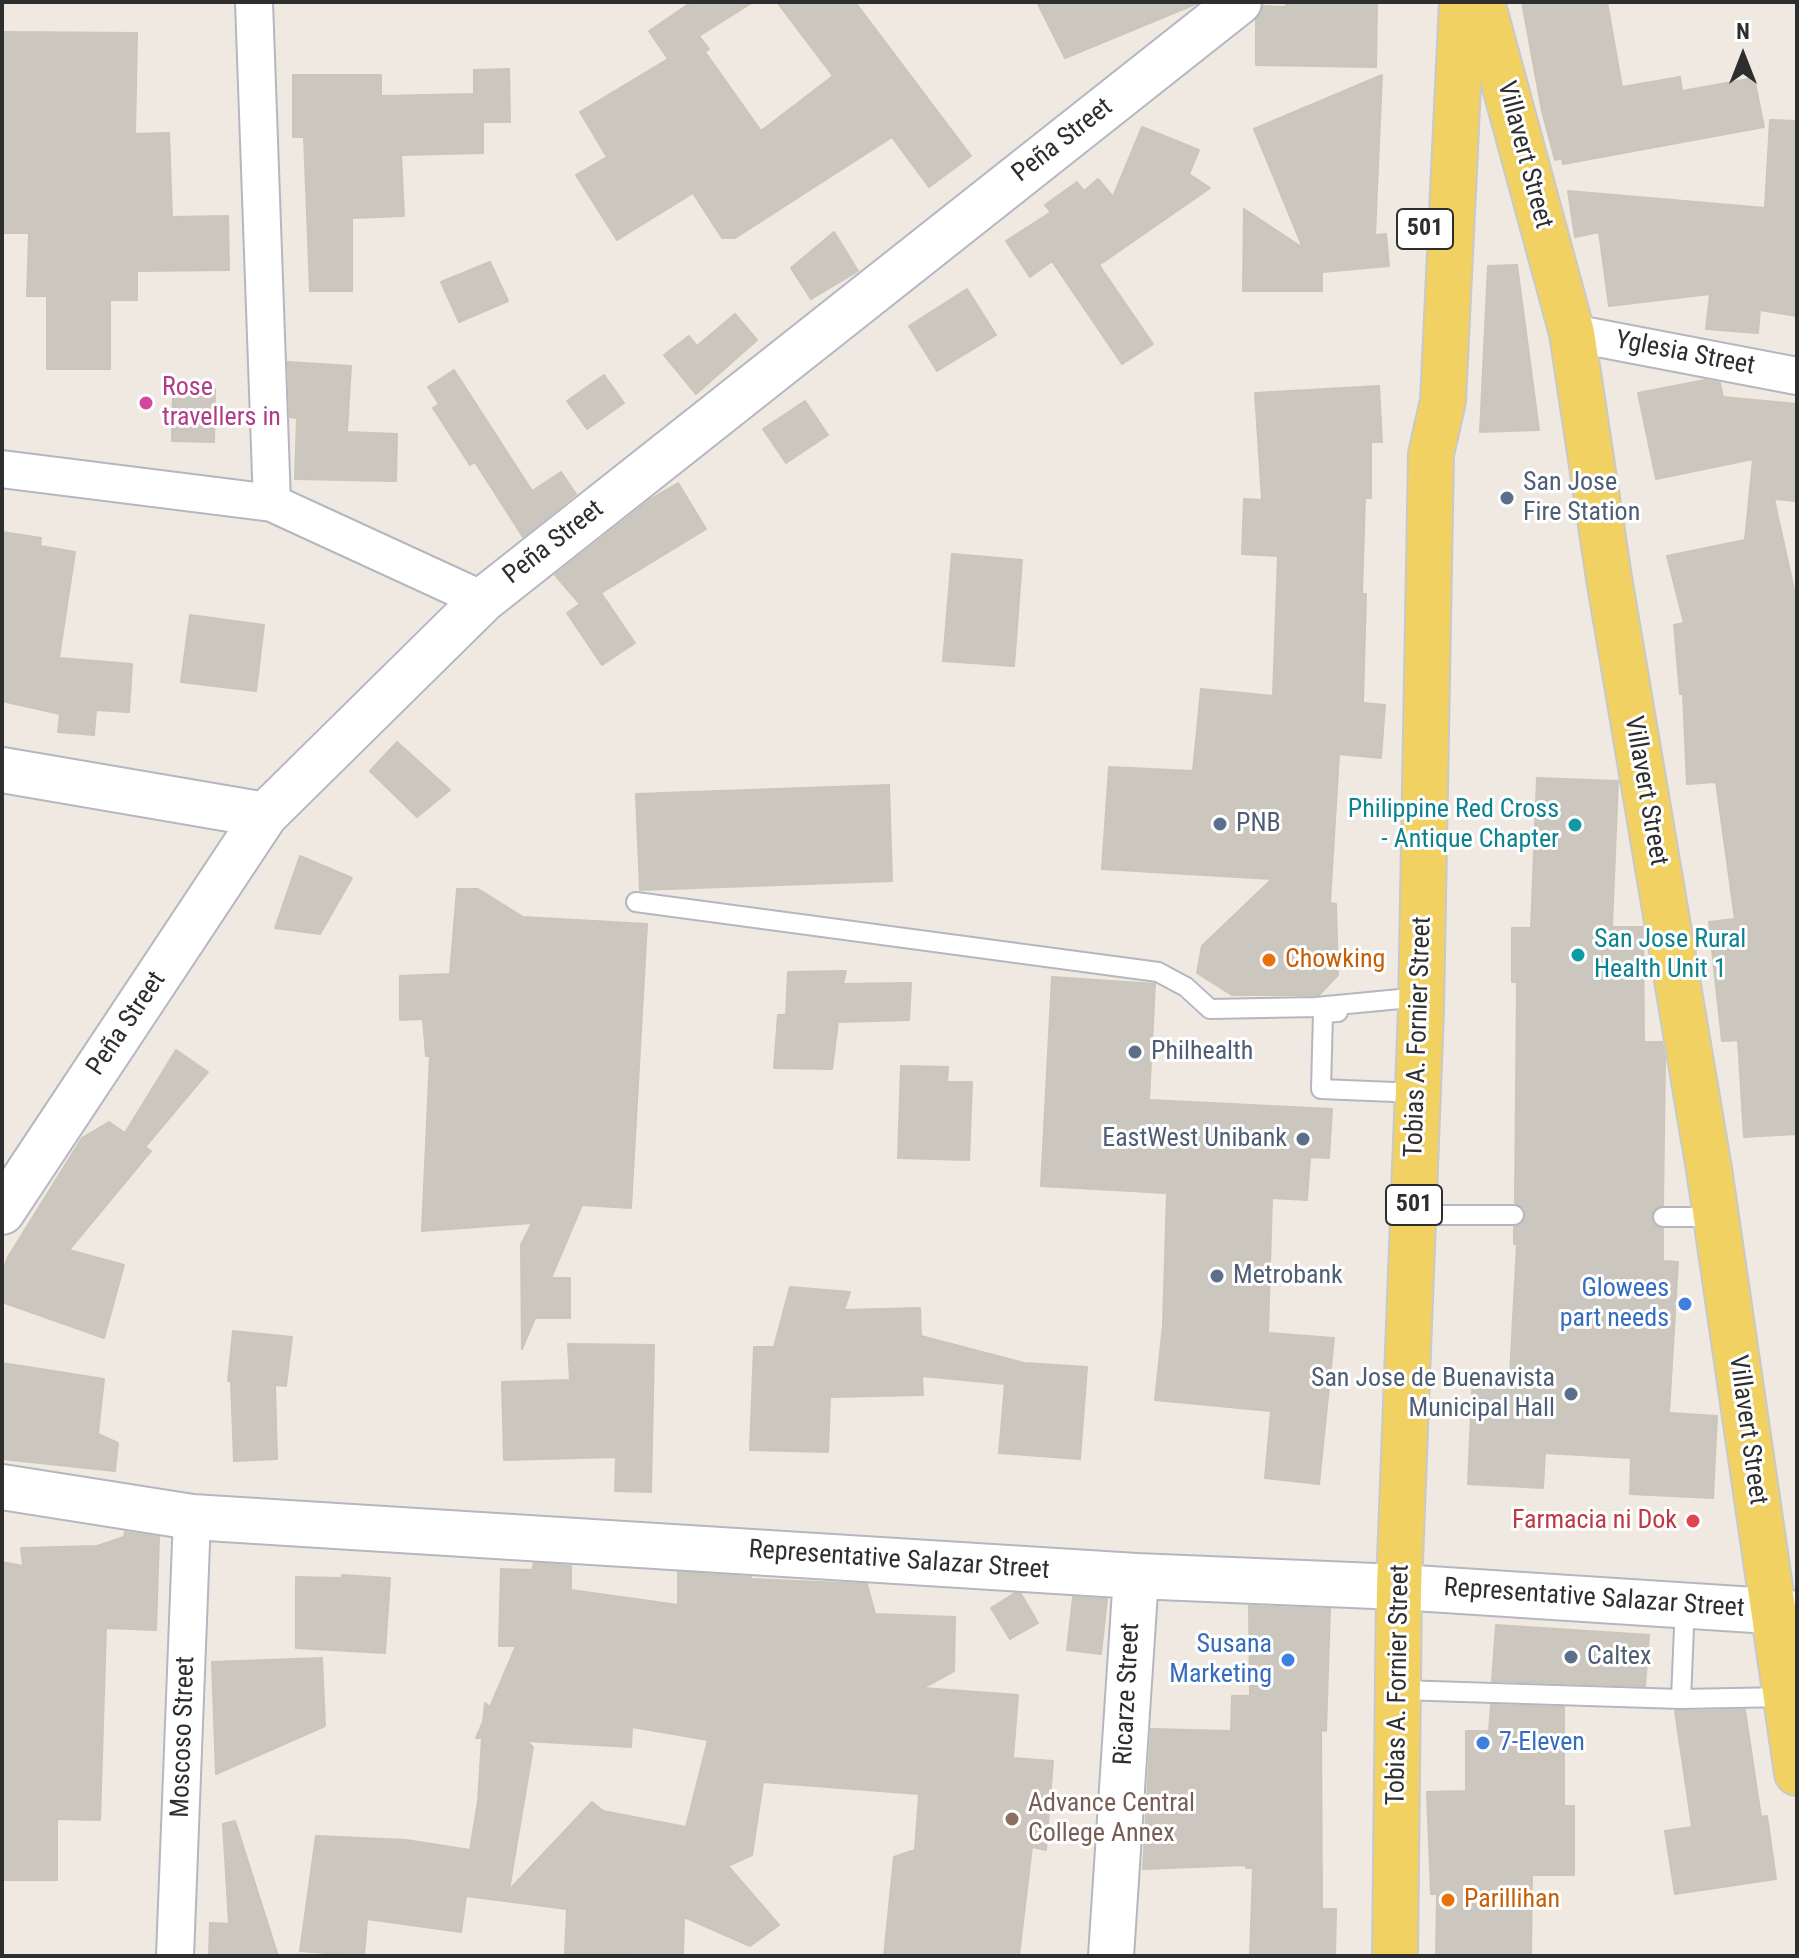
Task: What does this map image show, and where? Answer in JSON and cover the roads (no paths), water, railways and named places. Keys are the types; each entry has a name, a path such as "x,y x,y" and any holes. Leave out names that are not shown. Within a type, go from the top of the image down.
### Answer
{"main road":[{"name":"Tobias A. Fornier Street","path":"1431,454 1417,393 1437,2"},
{"name":"Tobias A. Fornier Street","path":"1395,1956 1399,1587 1421,1004 1431,454 1443,401 1462,2"},
{"name":"Villavert Street","path":"1482,2 1572,333 1609,578 1785,1612 1785,1697 1797,1773"}],"street":[{"path":"254,2 272,503"},
{"name":"Peña Street","path":"2,1212 265,815 483,600 1239,2"},
{"name":"Yglesia Street","path":"1572,333 1797,376"},
{"path":"2,469 272,503 483,600"},
{"path":"2,770 265,815"},
{"name":"Representative Salazar Street","path":"2,1487 192,1517 1136,1576 1399,1587 1785,1612"},
{"name":"Moscoso Street","path":"175,1956 192,1517"},
{"name":"Ricarze Street","path":"1111,1956 1136,1576"}],"lane":[{"path":"636,902 1158,972 1186,987 1210,1009 1421,1004"},
{"path":"1418,1093 1321,1089 1323,1013 1421,1004"},
{"path":"1413,1215 1514,1215"},
{"path":"1663,1217 1716,1217"},
{"path":"1681,1699 1685,1604"},
{"path":"1400,1690 1681,1699 1785,1697"}],"place":[{"name":"Rose travellers in","path":"146,403"},
{"name":"San Jose Fire Station","path":"1507,498"},
{"name":"PNB","path":"1220,824"},
{"name":"Philippine Red Cross - Antique Chapter","path":"1575,825"},
{"name":"San Jose Rural Health Unit 1","path":"1578,955"},
{"name":"Chowking","path":"1269,960"},
{"name":"Philhealth","path":"1135,1052"},
{"name":"EastWest Unibank","path":"1303,1139"},
{"name":"Metrobank","path":"1217,1276"},
{"name":"Glowees part needs","path":"1685,1304"},
{"name":"San Jose de Buenavista Municipal Hall","path":"1571,1394"},
{"name":"Farmacia ni Dok","path":"1693,1521"},
{"name":"Caltex","path":"1571,1657"},
{"name":"Susana Marketing","path":"1288,1660"},
{"name":"7-Eleven","path":"1483,1743"},
{"name":"Advance Central College Annex","path":"1012,1819"},
{"name":"Parillihan","path":"1448,1900"}]}
